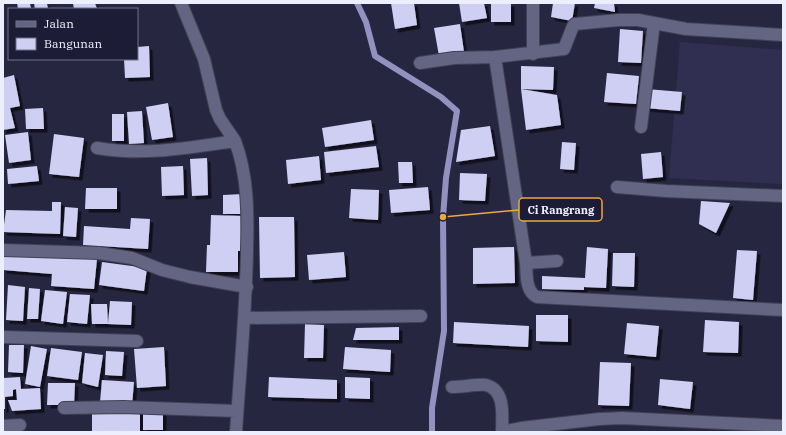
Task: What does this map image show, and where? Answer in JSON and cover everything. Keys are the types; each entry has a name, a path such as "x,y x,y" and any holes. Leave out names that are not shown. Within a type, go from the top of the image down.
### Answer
{"street":[{"path":"182,3 204,59 216,110 220,119 235,141 242,161 247,211 247,287 236,432"},
{"path":"533,3 533,54"},
{"path":"420,63 454,58 533,54 564,49 575,24 618,20 638,20 686,29 783,35"},
{"path":"640,127 654,23"},
{"path":"495,57 530,290 533,295 537,297 783,310"},
{"path":"97,148 118,152 150,152 235,141"},
{"path":"617,187 666,191 783,196"},
{"path":"3,250 99,253 114,255 132,258 175,273 213,282 247,287"},
{"path":"526,263 557,261"},
{"path":"244,318 421,316"},
{"path":"3,337 137,341"},
{"path":"452,387 486,385 496,392 501,398 502,432 572,427 599,419 622,418 783,426"},
{"path":"64,408 123,407 237,411"},
{"path":"3,426 20,425"}],"shaded area":[{"path":"680,42 783,50 783,184 669,178"}],"building":[{"path":"17,3 30,3 31,8 18,8"},
{"path":"34,3 47,3 48,8 35,8"},
{"path":"95,3 97,8 74,8 73,4"},
{"path":"391,3 414,3 417,25 395,29"},
{"path":"459,3 484,3 487,18 462,22"},
{"path":"491,3 511,3 511,22 491,22"},
{"path":"553,3 575,3 572,21 551,17"},
{"path":"595,3 614,3 615,12 594,8"},
{"path":"460,24 464,52 439,56 434,28"},
{"path":"620,29 643,31 641,63 618,62"},
{"path":"149,46 150,77 125,78 124,60 138,60 138,47"},
{"path":"521,66 554,67 553,90 521,89"},
{"path":"607,73 639,76 636,104 604,102"},
{"path":"14,75 20,106 10,108 15,128 3,130 3,78"},
{"path":"521,89 557,95 561,125 526,130"},
{"path":"647,89 682,92 680,111 645,108"},
{"path":"168,103 173,137 152,140 146,107"},
{"path":"43,108 44,129 26,129 25,109"},
{"path":"142,111 144,143 129,144 127,112"},
{"path":"112,114 124,114 124,141 112,141"},
{"path":"371,120 374,140 325,147 322,128"},
{"path":"490,126 495,156 456,162 461,130"},
{"path":"28,132 31,160 9,163 5,135"},
{"path":"54,134 84,138 79,177 49,174"},
{"path":"562,142 576,143 574,170 560,169"},
{"path":"376,146 379,167 326,173 324,152"},
{"path":"661,152 663,177 643,179 641,154"},
{"path":"319,156 321,180 288,184 286,160"},
{"path":"207,158 208,195 192,196 190,159"},
{"path":"398,162 412,162 413,183 399,183"},
{"path":"37,166 39,181 8,184 7,169"},
{"path":"183,166 184,195 162,196 161,167"},
{"path":"460,173 487,174 485,201 459,200"},
{"path":"428,187 430,210 391,213 389,190"},
{"path":"86,188 117,188 117,209 85,209"},
{"path":"351,189 379,190 378,220 349,218"},
{"path":"243,194 243,214 223,214 223,195"},
{"path":"701,201 730,203 716,233 699,224"},
{"path":"52,202 61,202 60,234 3,232 6,210 52,211"},
{"path":"65,207 78,208 76,237 63,236"},
{"path":"211,215 242,216 242,251 238,251 238,272 206,272 207,245 210,245"},
{"path":"259,217 294,217 295,277 260,278"},
{"path":"131,218 150,219 148,249 83,245 84,226 130,229"},
{"path":"514,247 515,283 473,284 473,248"},
{"path":"587,247 608,249 606,288 584,287 584,290 542,289 542,276 585,278"},
{"path":"737,250 757,251 753,300 733,298"},
{"path":"344,252 346,277 309,280 307,255"},
{"path":"3,253 97,259 94,289 51,286 52,274 3,270"},
{"path":"613,253 635,253 634,287 612,286"},
{"path":"102,262 147,268 144,291 99,285"},
{"path":"8,285 25,287 23,321 6,320"},
{"path":"29,288 40,289 38,319 27,319"},
{"path":"45,290 67,292 63,324 41,321"},
{"path":"70,294 90,295 87,324 67,322"},
{"path":"110,301 132,302 131,325 108,324"},
{"path":"91,304 107,304 108,324 92,324"},
{"path":"536,315 568,315 568,342 536,341"},
{"path":"705,320 739,322 738,353 703,352"},
{"path":"454,322 529,326 528,347 453,343"},
{"path":"627,323 659,326 656,357 624,354"},
{"path":"305,324 324,325 323,358 304,358"},
{"path":"399,327 399,340 353,340 356,328"},
{"path":"9,345 24,345 23,373 8,372"},
{"path":"31,346 47,349 40,387 25,384"},
{"path":"164,347 166,386 137,388 134,349"},
{"path":"345,347 391,350 390,372 343,369"},
{"path":"51,348 82,352 78,380 47,376"},
{"path":"106,351 124,352 122,376 105,375"},
{"path":"85,353 103,355 98,387 82,383"},
{"path":"600,362 631,363 629,406 598,405"},
{"path":"20,377 21,389 40,388 41,409 12,411 8,400 17,400 16,389 13,390 13,396 5,397 5,409 3,409 3,378"},
{"path":"269,377 337,380 337,399 268,397"},
{"path":"345,377 370,378 370,399 345,398"},
{"path":"660,379 693,382 690,409 658,405"},
{"path":"102,380 134,382 132,405 100,402"},
{"path":"48,383 75,383 74,405 47,405"},
{"path":"92,410 140,411 140,432 92,431"},
{"path":"143,411 163,411 163,430 143,430"}],"waterway":[{"path":"357,3 366,22 375,56 441,97 457,111 446,178 443,217 444,331 432,408 432,432"}],"place":[{"name":"Ci Rangrang","path":"443,217"}]}
